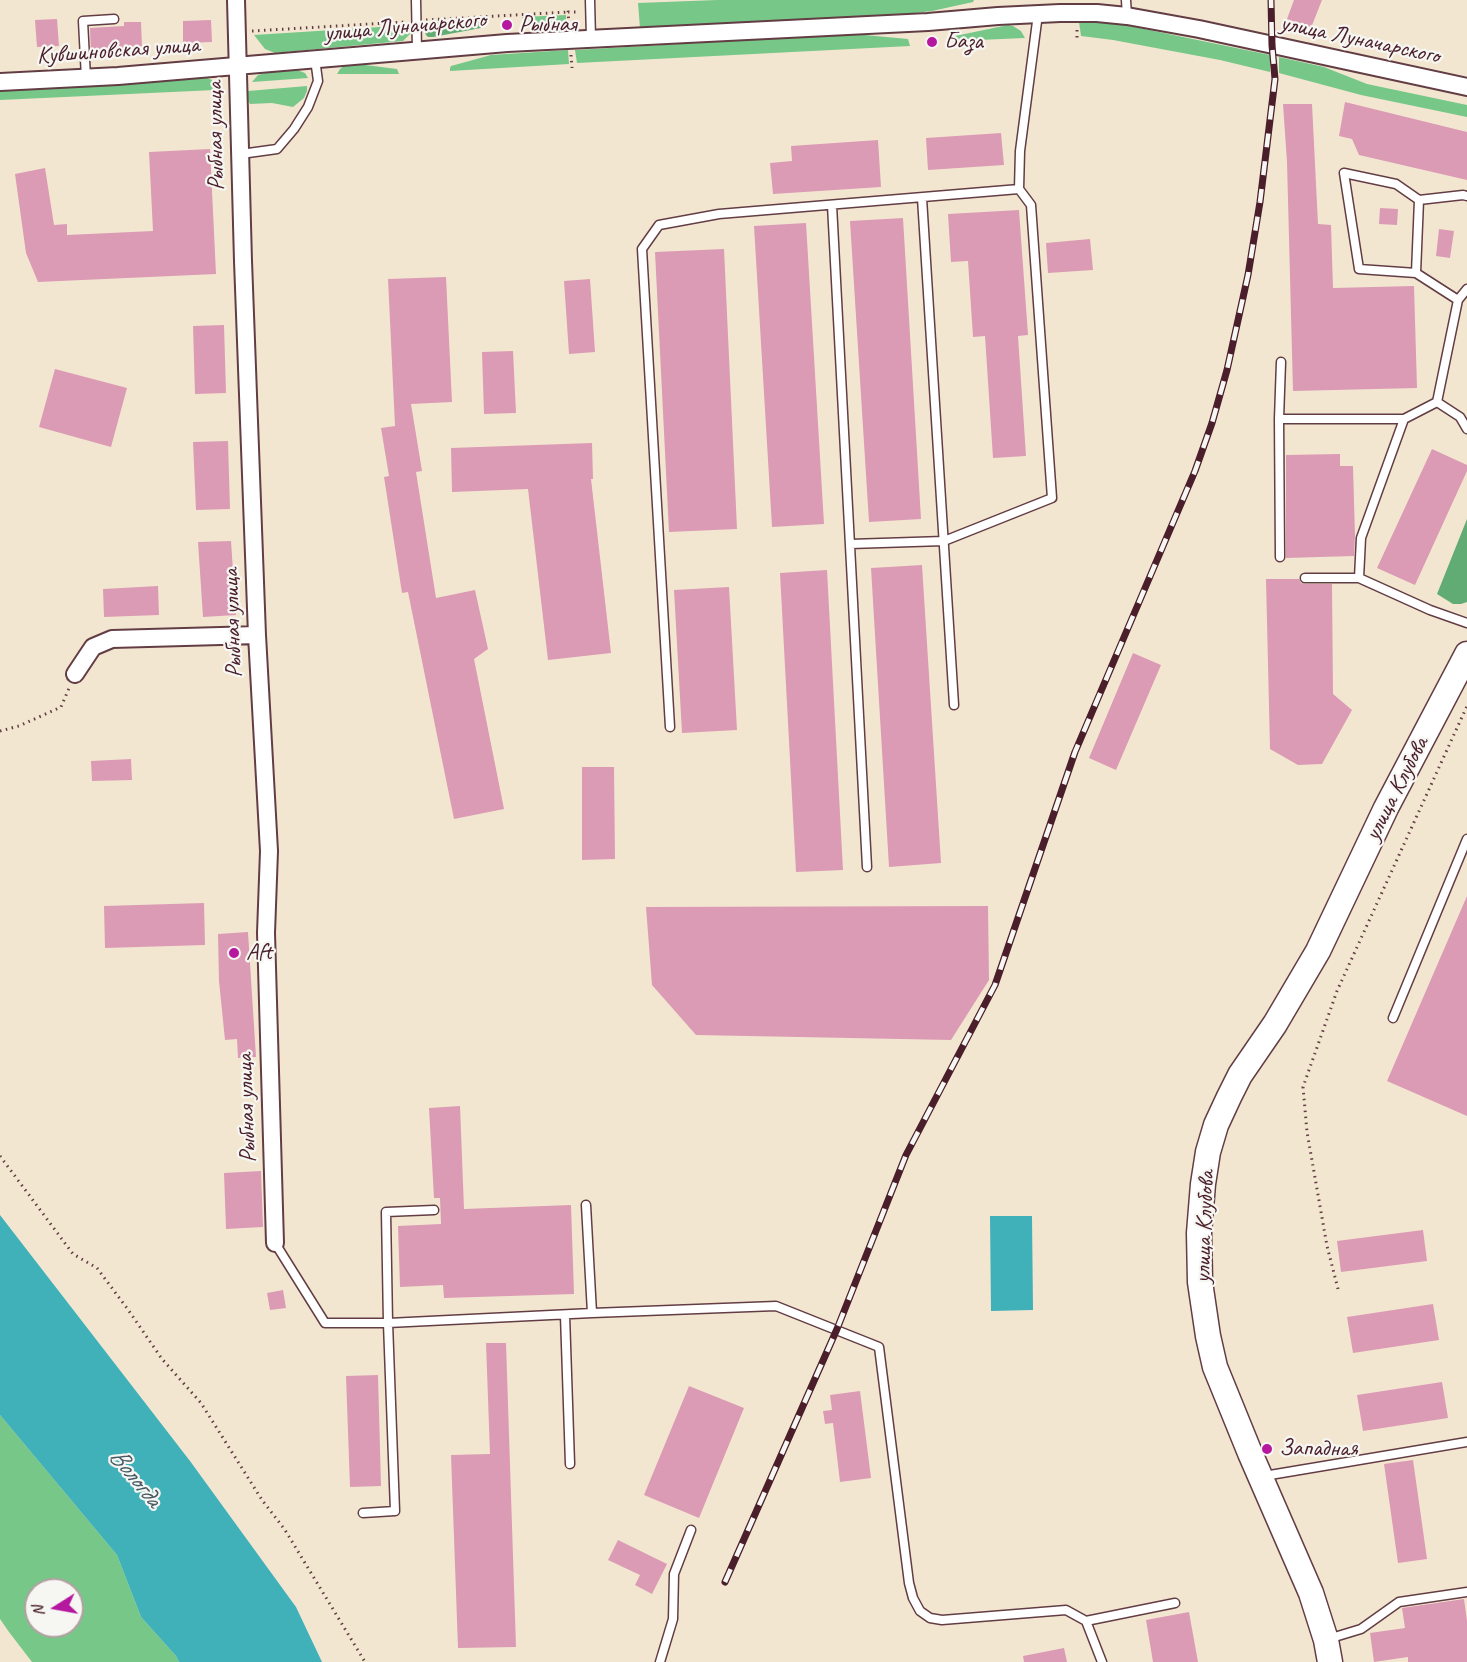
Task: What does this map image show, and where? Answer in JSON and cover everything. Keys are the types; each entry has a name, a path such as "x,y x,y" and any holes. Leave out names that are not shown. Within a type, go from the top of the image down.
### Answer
{"main road":[{"name":"улица Клубова","path":"1328,1651 1318,1611 1304,1574 1215,1367 1200,1282 1199,1259 1201,1207 1208,1152 1216,1125 1240,1075 1275,1024 1318,951 1386,808 1467,654"}],"street":[{"name":"Рыбная улица","path":"236,0 257,635 270,851 266,933 275,1243"},
{"name":"улица Луначарского","path":"239,66 417,50 1038,14 1097,13 1126,8 1198,29 1467,87"},
{"name":"Кувшиновская улица","path":"0,82 239,66"},
{"path":"75,674 93,647 112,639 257,635"}],"lane":[{"path":"416,0 417,50"},
{"path":"590,0 591,39"},
{"path":"850,544 944,540 1052,498 1031,205 1019,189 1020,151 1038,14"},
{"path":"86,78 83,21 114,19"},
{"path":"241,154 277,149 294,129 308,107 318,81 315,59"},
{"path":"1458,300 1416,273 1359,269 1344,173 1396,184 1419,200 1467,196"},
{"path":"670,727 642,249 659,225 719,214 1019,189"},
{"path":"922,198 954,705"},
{"path":"1416,273 1419,200"},
{"path":"832,205 867,867"},
{"path":"1437,402 1458,300 1467,289"},
{"path":"1280,557 1281,362"},
{"path":"1280,419 1404,419 1437,402"},
{"path":"1437,402 1460,417 1467,429"},
{"path":"1359,578 1361,538 1404,419"},
{"path":"1305,578 1359,578 1430,610 1467,623"},
{"path":"1393,1018 1467,839"},
{"path":"586,1205 592,1313"},
{"path":"363,1513 395,1511 386,1212 434,1210"},
{"path":"275,1243 325,1323 388,1323 776,1306 879,1347 909,1583 920,1611 930,1618 942,1620 1066,1610 1086,1621 1102,1662"},
{"path":"565,1315 570,1464"},
{"path":"1261,1477 1467,1442"},
{"path":"660,1662 673,1619 674,1574 691,1530"},
{"path":"1328,1651 1399,1602 1467,1592"},
{"path":"1086,1621 1175,1603"}],"path":[{"path":"237,31 590,11"},
{"path":"568,12 570,32"},
{"path":"1076,22 1077,40"},
{"path":"571,50 572,68"},
{"path":"0,731 19,726 61,707 75,674"},
{"path":"1338,1289 1327,1246 1307,1132 1304,1087 1337,991 1467,706"},
{"path":"0,1156 73,1254 97,1268 162,1359 201,1403 262,1500 285,1530 365,1662"}],"green space":[{"path":"717,0 974,0 932,11 907,14 640,28 638,3"},
{"path":"566,15 566,29 558,30 531,26 525,23 522,17"},
{"path":"481,21 481,28 433,37 426,35 422,23"},
{"path":"1079,22 1125,25 1270,55 1270,72 1220,60 1081,36"},
{"path":"412,25 411,33 403,41 275,53 265,49 254,35"},
{"path":"1008,25 1021,31 1025,38 956,41 955,36"},
{"path":"854,34 908,39 910,46 577,63 575,50"},
{"path":"568,50 569,64 450,71 451,66 491,55"},
{"path":"1279,57 1324,67 1367,84 1467,105 1467,117 1361,95 1279,73"},
{"path":"357,64 397,69 399,74 337,74 345,65"},
{"path":"297,70 305,73 308,78 252,82 258,75 265,73"},
{"path":"207,78 212,80 215,90 0,100 0,91"},
{"path":"307,86 304,98 293,107 272,103 250,104 247,99 248,91"},
{"path":"1467,519 1467,602 1453,604 1437,594"},
{"path":"0,1415 117,1555 141,1617 179,1662 32,1662 0,1619"}],"water":[{"name":"Вологда","path":"0,1215 190,1461 296,1607 322,1662 179,1662 141,1617 117,1555 0,1415"},
{"path":"990,1216 1032,1216 1033,1310 991,1311"}],"building":[{"path":"1294,0 1322,0 1311,28 1287,19"},
{"path":"57,19 59,46 37,47 35,20"},
{"path":"211,20 212,42 183,43 183,21"},
{"path":"124,22 141,22 142,47 121,48 122,53 91,55 90,28 124,26"},
{"path":"1345,102 1467,132 1467,180 1359,155 1352,139 1339,136"},
{"path":"1283,104 1312,104 1318,224 1331,225 1333,288 1414,286 1417,388 1293,391 1287,162"},
{"path":"1001,133 1004,165 928,170 926,138"},
{"path":"878,140 881,187 773,194 770,163 792,161 791,146"},
{"path":"210,149 216,274 38,282 26,253 15,174 45,168 54,225 67,224 67,235 153,231 149,152"},
{"path":"1380,208 1398,209 1397,225 1379,224"},
{"path":"1019,210 1028,335 1018,336 1026,456 993,458 985,336 973,337 968,261 951,262 948,214"},
{"path":"903,218 921,519 869,522 850,221"},
{"path":"806,223 824,524 772,527 754,226"},
{"path":"1439,229 1454,231 1450,258 1436,256"},
{"path":"1090,239 1093,270 1048,273 1046,243"},
{"path":"724,249 737,529 669,532 655,252"},
{"path":"446,277 452,402 411,404 422,471 416,472 436,598 475,590 488,649 474,659 504,809 454,819 408,592 402,593 384,477 389,476 381,428 395,426 388,279"},
{"path":"590,279 595,352 569,354 564,281"},
{"path":"224,325 226,393 195,394 193,326"},
{"path":"513,351 516,413 484,414 482,352"},
{"path":"55,369 127,388 111,447 39,427"},
{"path":"228,441 230,509 196,510 193,442"},
{"path":"592,443 593,479 591,479 611,653 548,660 528,489 452,492 451,448"},
{"path":"1432,449 1467,465 1467,471 1415,585 1377,568"},
{"path":"1340,454 1340,466 1353,466 1354,556 1286,558 1286,455"},
{"path":"231,541 236,615 203,617 198,542"},
{"path":"922,565 941,863 889,867 871,568"},
{"path":"827,570 843,870 796,872 780,573"},
{"path":"1266,579 1299,579 1305,584 1332,584 1333,694 1352,710 1322,764 1298,765 1270,749"},
{"path":"158,586 159,615 104,617 103,589"},
{"path":"729,587 737,730 682,733 674,590"},
{"path":"1133,653 1161,665 1116,770 1089,758"},
{"path":"131,759 132,780 92,781 91,761"},
{"path":"582,767 614,767 615,859 582,860"},
{"path":"1467,896 1467,1116 1387,1081"},
{"path":"204,903 205,945 105,948 104,906"},
{"path":"988,906 989,980 951,1040 696,1035 652,985 646,907"},
{"path":"248,932 256,1057 238,1058 237,1039 225,1040 219,981 218,934"},
{"path":"460,1106 464,1209 571,1205 574,1294 444,1298 443,1285 400,1287 398,1226 441,1224 440,1198 434,1198 429,1108"},
{"path":"261,1171 263,1227 226,1229 224,1173"},
{"path":"1423,1230 1427,1261 1341,1272 1337,1241"},
{"path":"283,1290 286,1308 270,1310 267,1293"},
{"path":"1433,1304 1439,1340 1353,1353 1347,1317"},
{"path":"486,1343 506,1343 516,1647 458,1648 451,1455 490,1454"},
{"path":"378,1375 381,1486 350,1487 346,1376"},
{"path":"1442,1382 1448,1418 1363,1431 1357,1395"},
{"path":"689,1386 744,1408 699,1518 644,1495"},
{"path":"860,1391 871,1478 840,1482 833,1423 825,1424 823,1411 832,1410 830,1395"},
{"path":"1413,1460 1427,1559 1398,1563 1384,1464"},
{"path":"618,1540 667,1564 652,1594 635,1585 640,1575 608,1560"},
{"path":"1464,1599 1467,1621 1467,1662 1408,1662 1408,1657 1374,1662 1370,1633 1405,1628 1402,1608"},
{"path":"1189,1612 1198,1662 1153,1662 1146,1620"},
{"path":"1064,1648 1067,1662 1024,1662 1023,1656"}],"railway":[{"path":"725,1582 837,1329 906,1155 995,985 1075,752 1195,471 1212,423 1227,370 1248,275 1260,202 1275,79 1271,0"}],"place":[{"name":"Рыбная","path":"507,25"},
{"name":"База","path":"932,42"},
{"name":"Aft","path":"234,953"},
{"name":"Западная","path":"1267,1449"}]}
